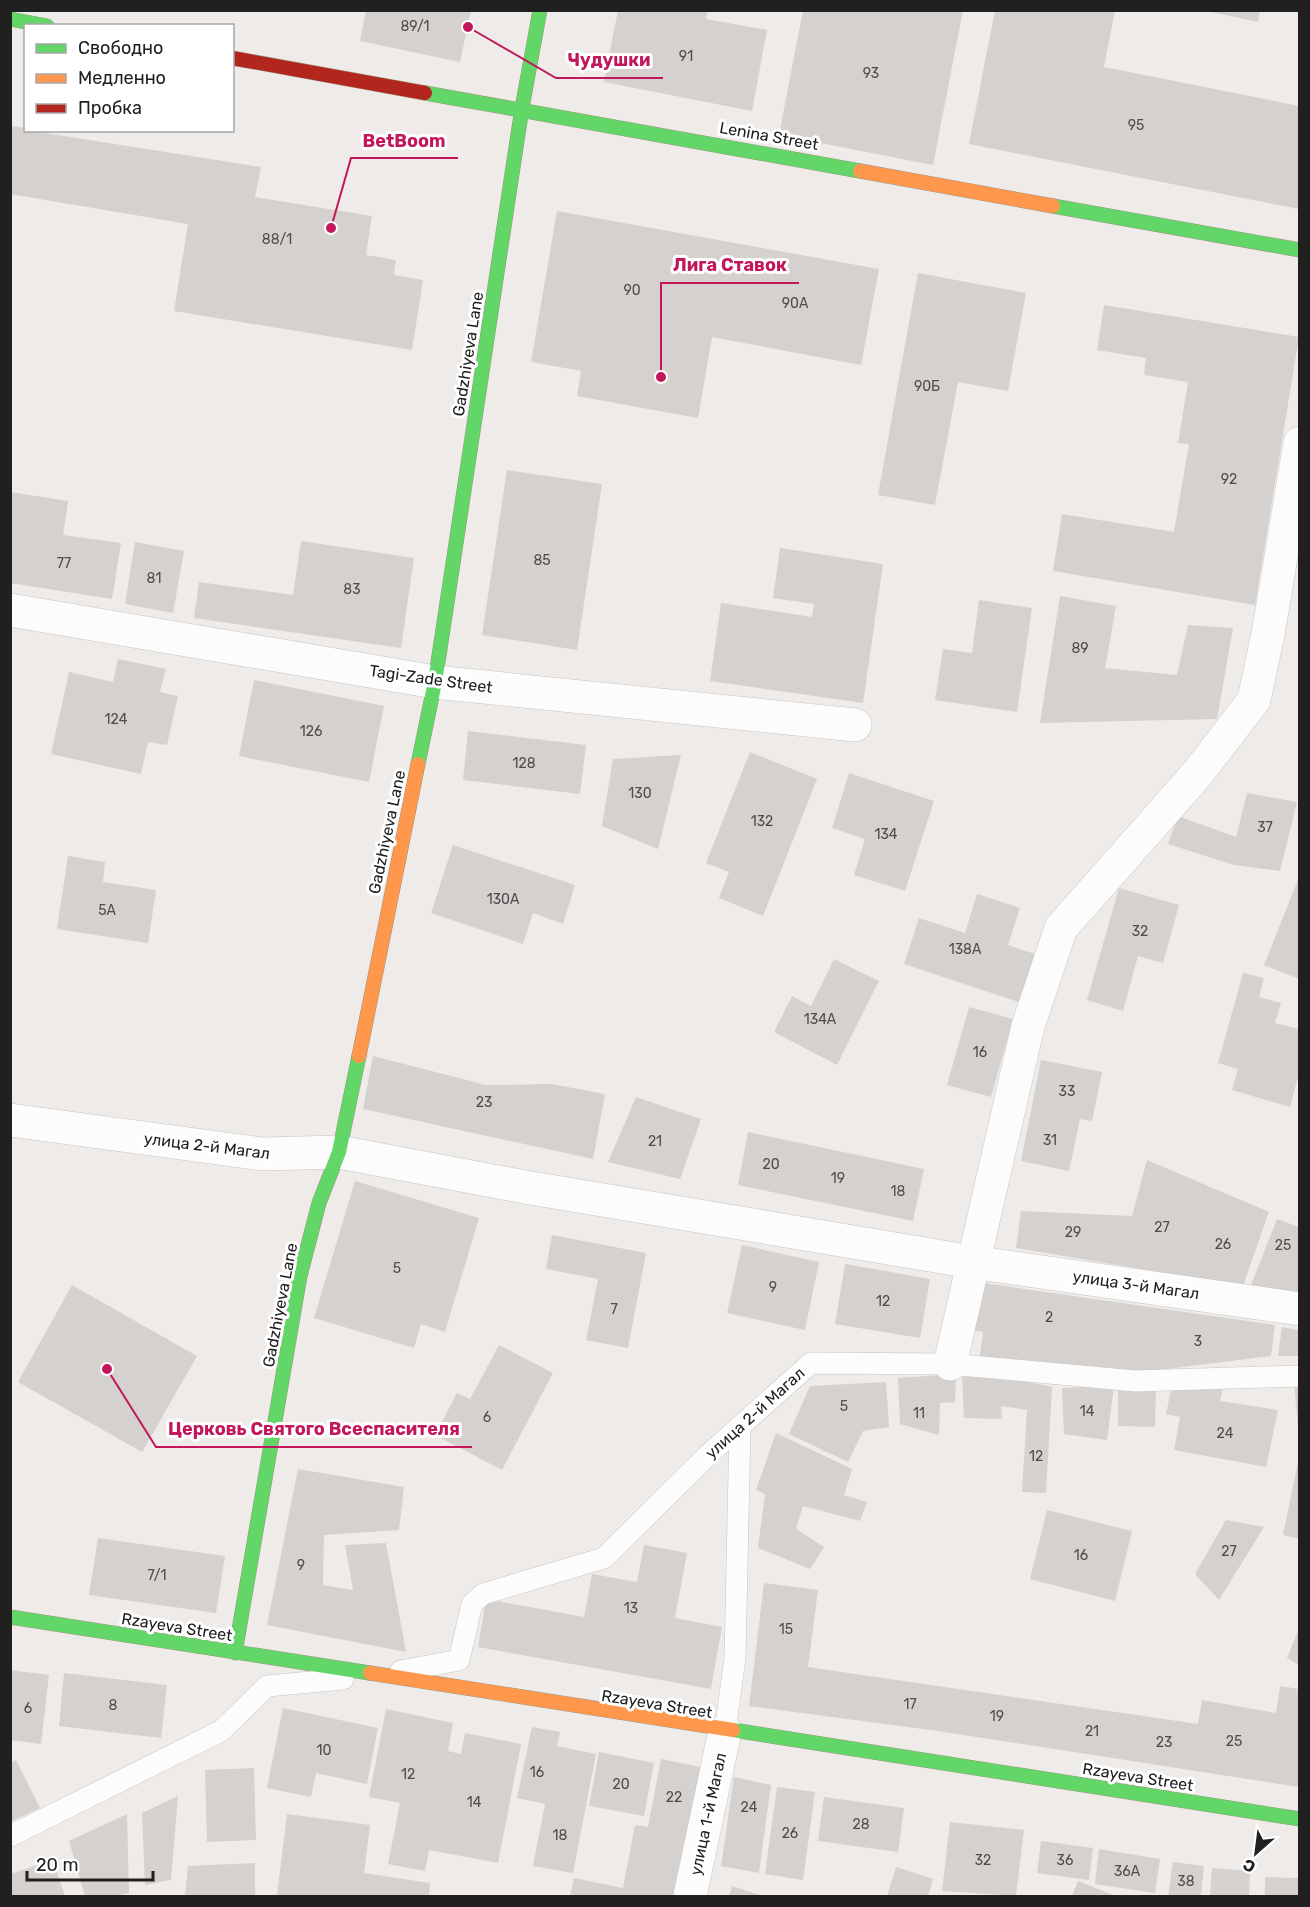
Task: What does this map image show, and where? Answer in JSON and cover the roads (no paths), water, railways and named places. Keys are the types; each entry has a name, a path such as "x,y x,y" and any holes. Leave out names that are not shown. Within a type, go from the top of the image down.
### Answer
{"street":[{"name":"Gadzhiyeva Lane","path":"235,1653 300,1276 319,1203 339,1152 435,682 522,108 540,10"},
{"path":"10,19 36,24"},
{"name":"Lenina Street","path":"234,58 522,108 1299,250"},
{"path":"950,1364 1028,1026 1061,928 1197,774 1254,700 1268,634 1299,443"},
{"name":"Tagi-Zade Street","path":"10,610 435,682 855,725"},
{"name":"улица 2-й Магал","path":"10,1120 262,1154 339,1152 525,1187 972,1262"},
{"name":"улица 3-й Магал","path":"972,1262 1299,1309"},
{"name":"Rzayeva Street","path":"10,1617 725,1731 1299,1819"},
{"name":"улица 1-й Магал","path":"690,1896 725,1731"}],"lane":[{"name":"улица 2-й Магал","path":"375,1676 459,1660 472,1604 483,1594 604,1558 709,1454 812,1363 950,1364 1135,1381 1299,1376"},
{"path":"725,1731 735,1658 740,1426"},
{"path":"10,1836 221,1731 267,1686 375,1676"}],"place":[{"name":"Чудушки","path":"468,27"},
{"name":"BetBoom","path":"331,228"},
{"name":"Лига Ставок","path":"661,377"},
{"name":"Церковь Святого Всеспасителя","path":"107,1369"}]}
